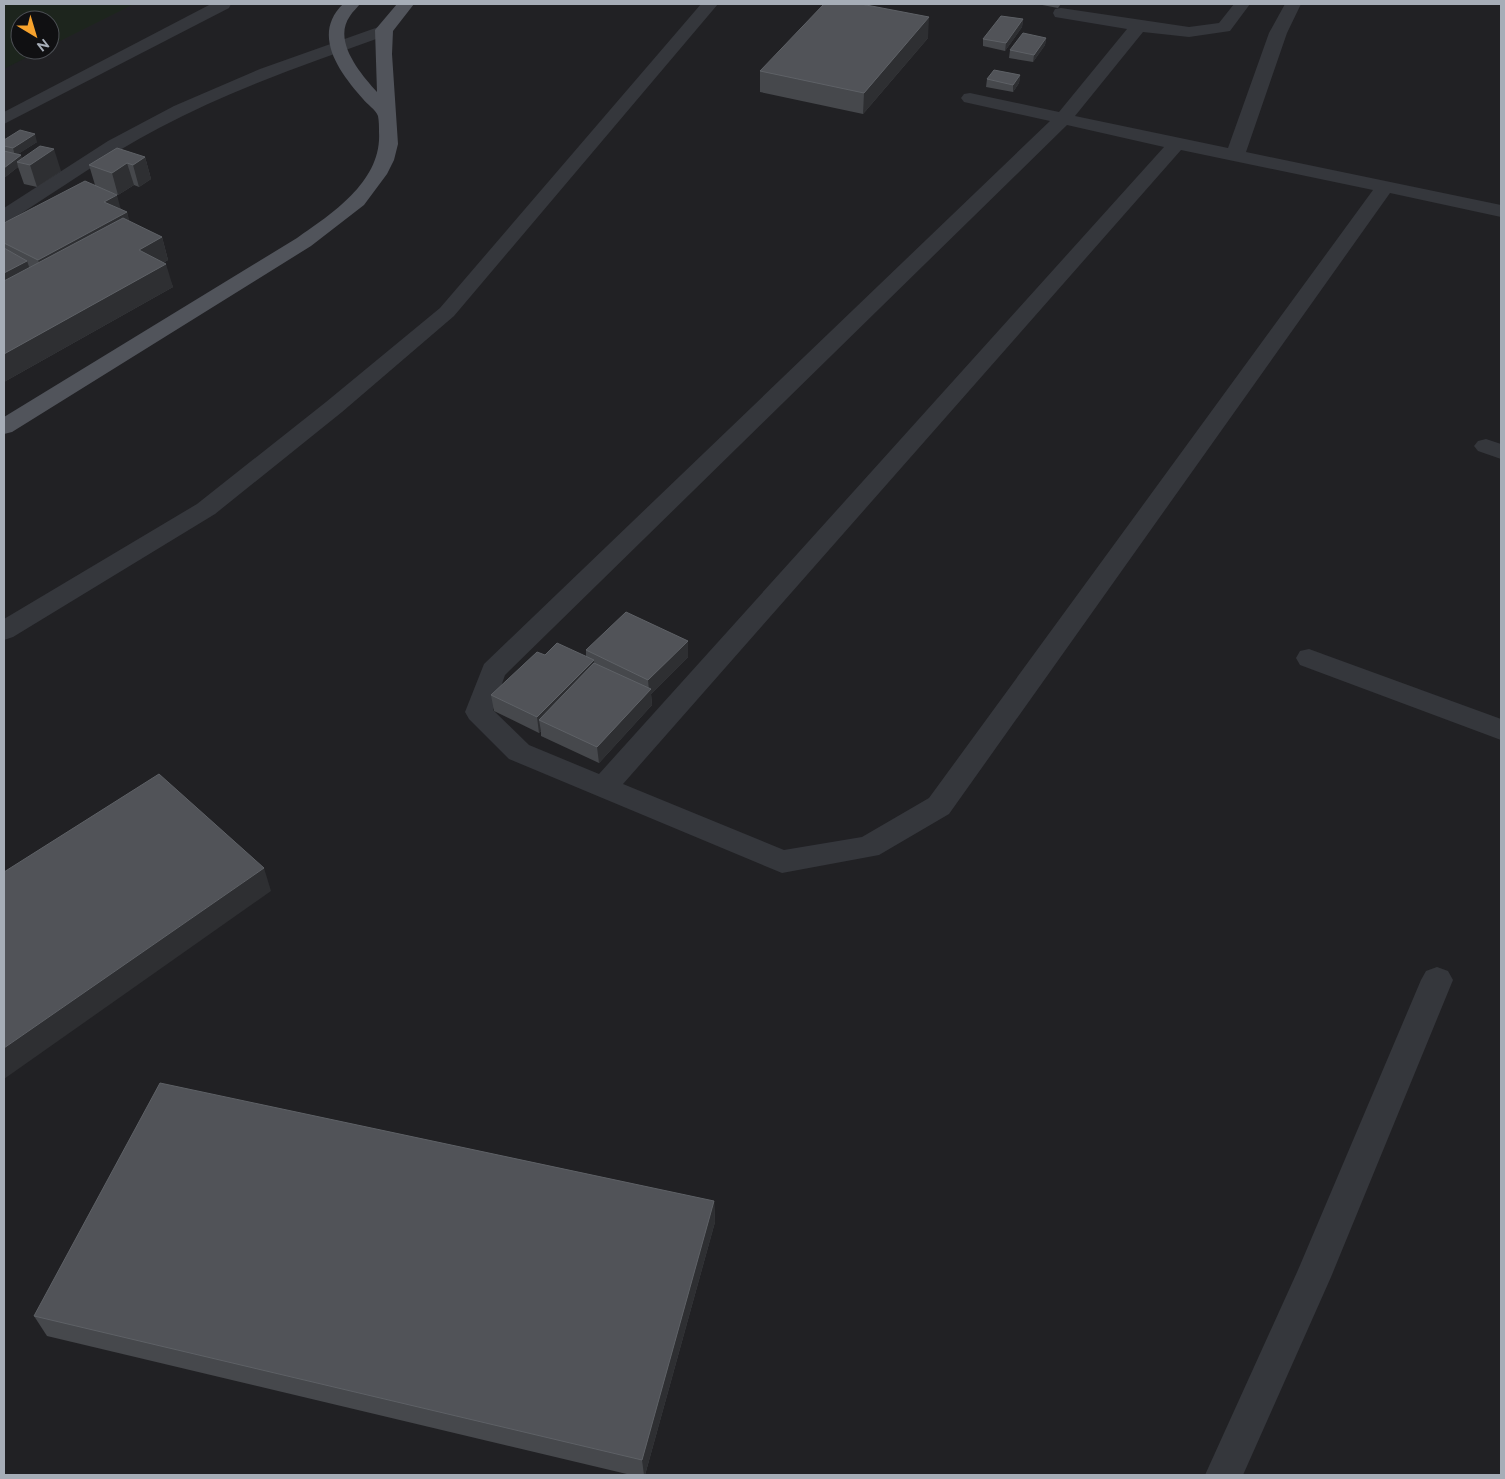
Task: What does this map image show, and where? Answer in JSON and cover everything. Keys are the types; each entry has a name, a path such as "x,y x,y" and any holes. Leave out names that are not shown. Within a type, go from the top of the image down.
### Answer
{"main road":[{"path":"352,4 340,17 335,39 341,56 352,73 388,116"},
{"path":"4,427 304,242 346,210 365,192 386,158 389,144 383,54 384,30 406,4"}],"lane":[{"path":"4,119 223,4"},
{"path":"4,630 206,509 334,408 447,312 710,4"},
{"path":"1061,13 1189,32 1224,26 1242,4"},
{"path":"1235,155 1278,33 1293,4"},
{"path":"1139,26 1062,120 493,672 479,712 519,752 782,862 869,847 939,806 1384,188"},
{"path":"4,216 151,125 241,83 384,30"},
{"path":"970,98 1062,120 1501,211"},
{"path":"603,788 1178,144"},
{"path":"1309,658 1501,730"},
{"path":"1224,1475 1313,1276 1437,980"}],"shaded area":[{"path":"4,4 1501,4 1501,1475 4,1475"},
{"path":"8,4 134,4 60,41 60,10 10,10 10,60 22,60 4,69 4,6"}],"building":[{"path":"824,4 861,4 929,17 864,93 760,71"},
{"path":"1001,16 1023,19 1006,43 983,39"},
{"path":"1023,33 1046,38 1034,55 1010,50"},
{"path":"994,70 1020,75 1013,85 987,79"},
{"path":"20,130 35,134 13,148 4,146 4,140"},
{"path":"40,146 54,149 30,165 17,162"},
{"path":"117,148 145,157 133,165 127,163 112,173 89,165"},
{"path":"4,151 21,155 4,168"},
{"path":"85,181 117,195 104,202 127,212 38,260 4,243 4,223"},
{"path":"123,218 162,237 139,250 166,264 4,354 4,281"},
{"path":"4,248 27,261 4,273"},
{"path":"626,612 688,641 648,680 586,650"},
{"path":"557,643 594,660 537,717 491,695 537,652 545,655"},
{"path":"594,663 651,689 597,747 539,720"},
{"path":"159,774 264,868 4,1048 4,872"},
{"path":"160,1083 714,1201 642,1460 34,1316"}]}
